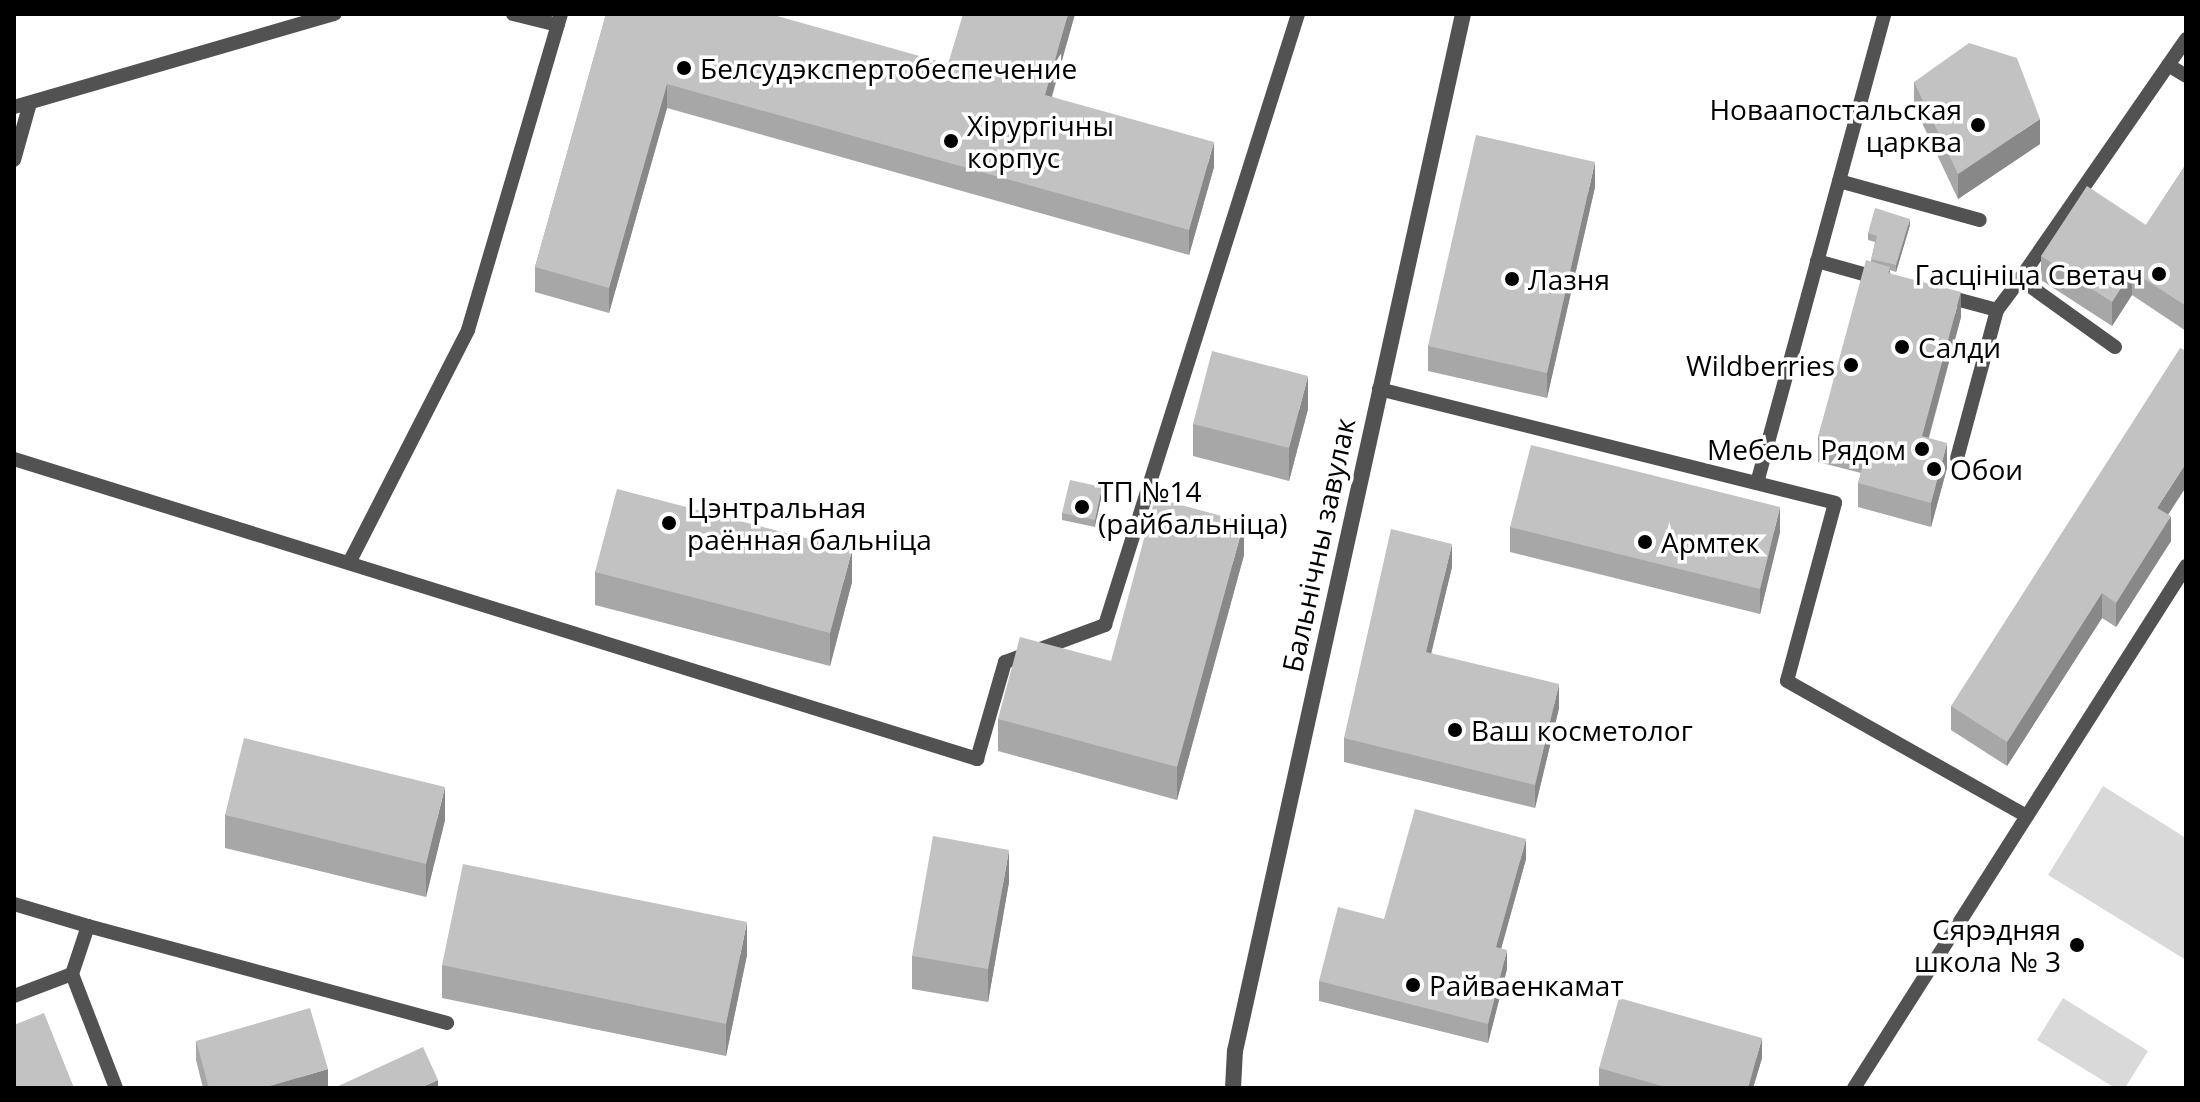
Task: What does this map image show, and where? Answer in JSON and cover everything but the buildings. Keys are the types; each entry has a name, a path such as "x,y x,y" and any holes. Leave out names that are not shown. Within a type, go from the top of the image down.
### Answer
{"street":[{"name":"Бальнічны завулак","path":"1233,1088 1235,1051 1463,14"}],"lane":[{"path":"14,107 335,14"},
{"path":"350,561 468,330 560,20 513,14"},
{"path":"14,459 350,561 977,759 1005,662 1105,625 1298,14"},
{"path":"1757,483 1884,14"},
{"path":"1957,458 1997,310 2186,39"},
{"path":"2168,65 2186,76"},
{"path":"14,160 30,103"},
{"path":"1839,181 1980,220"},
{"path":"1817,261 1892,281"},
{"path":"2020,279 2115,347"},
{"path":"1922,290 1997,310"},
{"path":"1379,389 1835,503 1787,681 2027,816"},
{"path":"1854,1088 2186,566"},
{"path":"14,904 447,1023"},
{"path":"88,926 72,974 116,1088"},
{"path":"14,996 72,974"}],"shaded area":[{"path":"2103,786 2186,838 2186,960 2048,875"},
{"path":"2063,998 2148,1051 2125,1088 2115,1088 2037,1040"}],"place":[{"name":"Белсудэкспертобеспечение","path":"684,68"},
{"name":"Новаапостальская царква","path":"1978,125"},
{"name":"Хірургічны корпус","path":"951,141"},
{"name":"Гасцініца Светач","path":"2159,274"},
{"name":"Лазня","path":"1512,279"},
{"name":"Салди","path":"1902,347"},
{"name":"Wildberries","path":"1851,365"},
{"name":"Мебель Рядом","path":"1922,449"},
{"name":"Обои","path":"1934,469"},
{"name":"ТП №14 (райбальніца)","path":"1082,507"},
{"name":"Цэнтральная раённая бальніца","path":"669,523"},
{"name":"Армтек","path":"1645,542"},
{"name":"Ваш косметолог","path":"1455,730"},
{"name":"Сярэдняя школа № 3","path":"2077,945"},
{"name":"Райваенкамат","path":"1413,985"}]}
